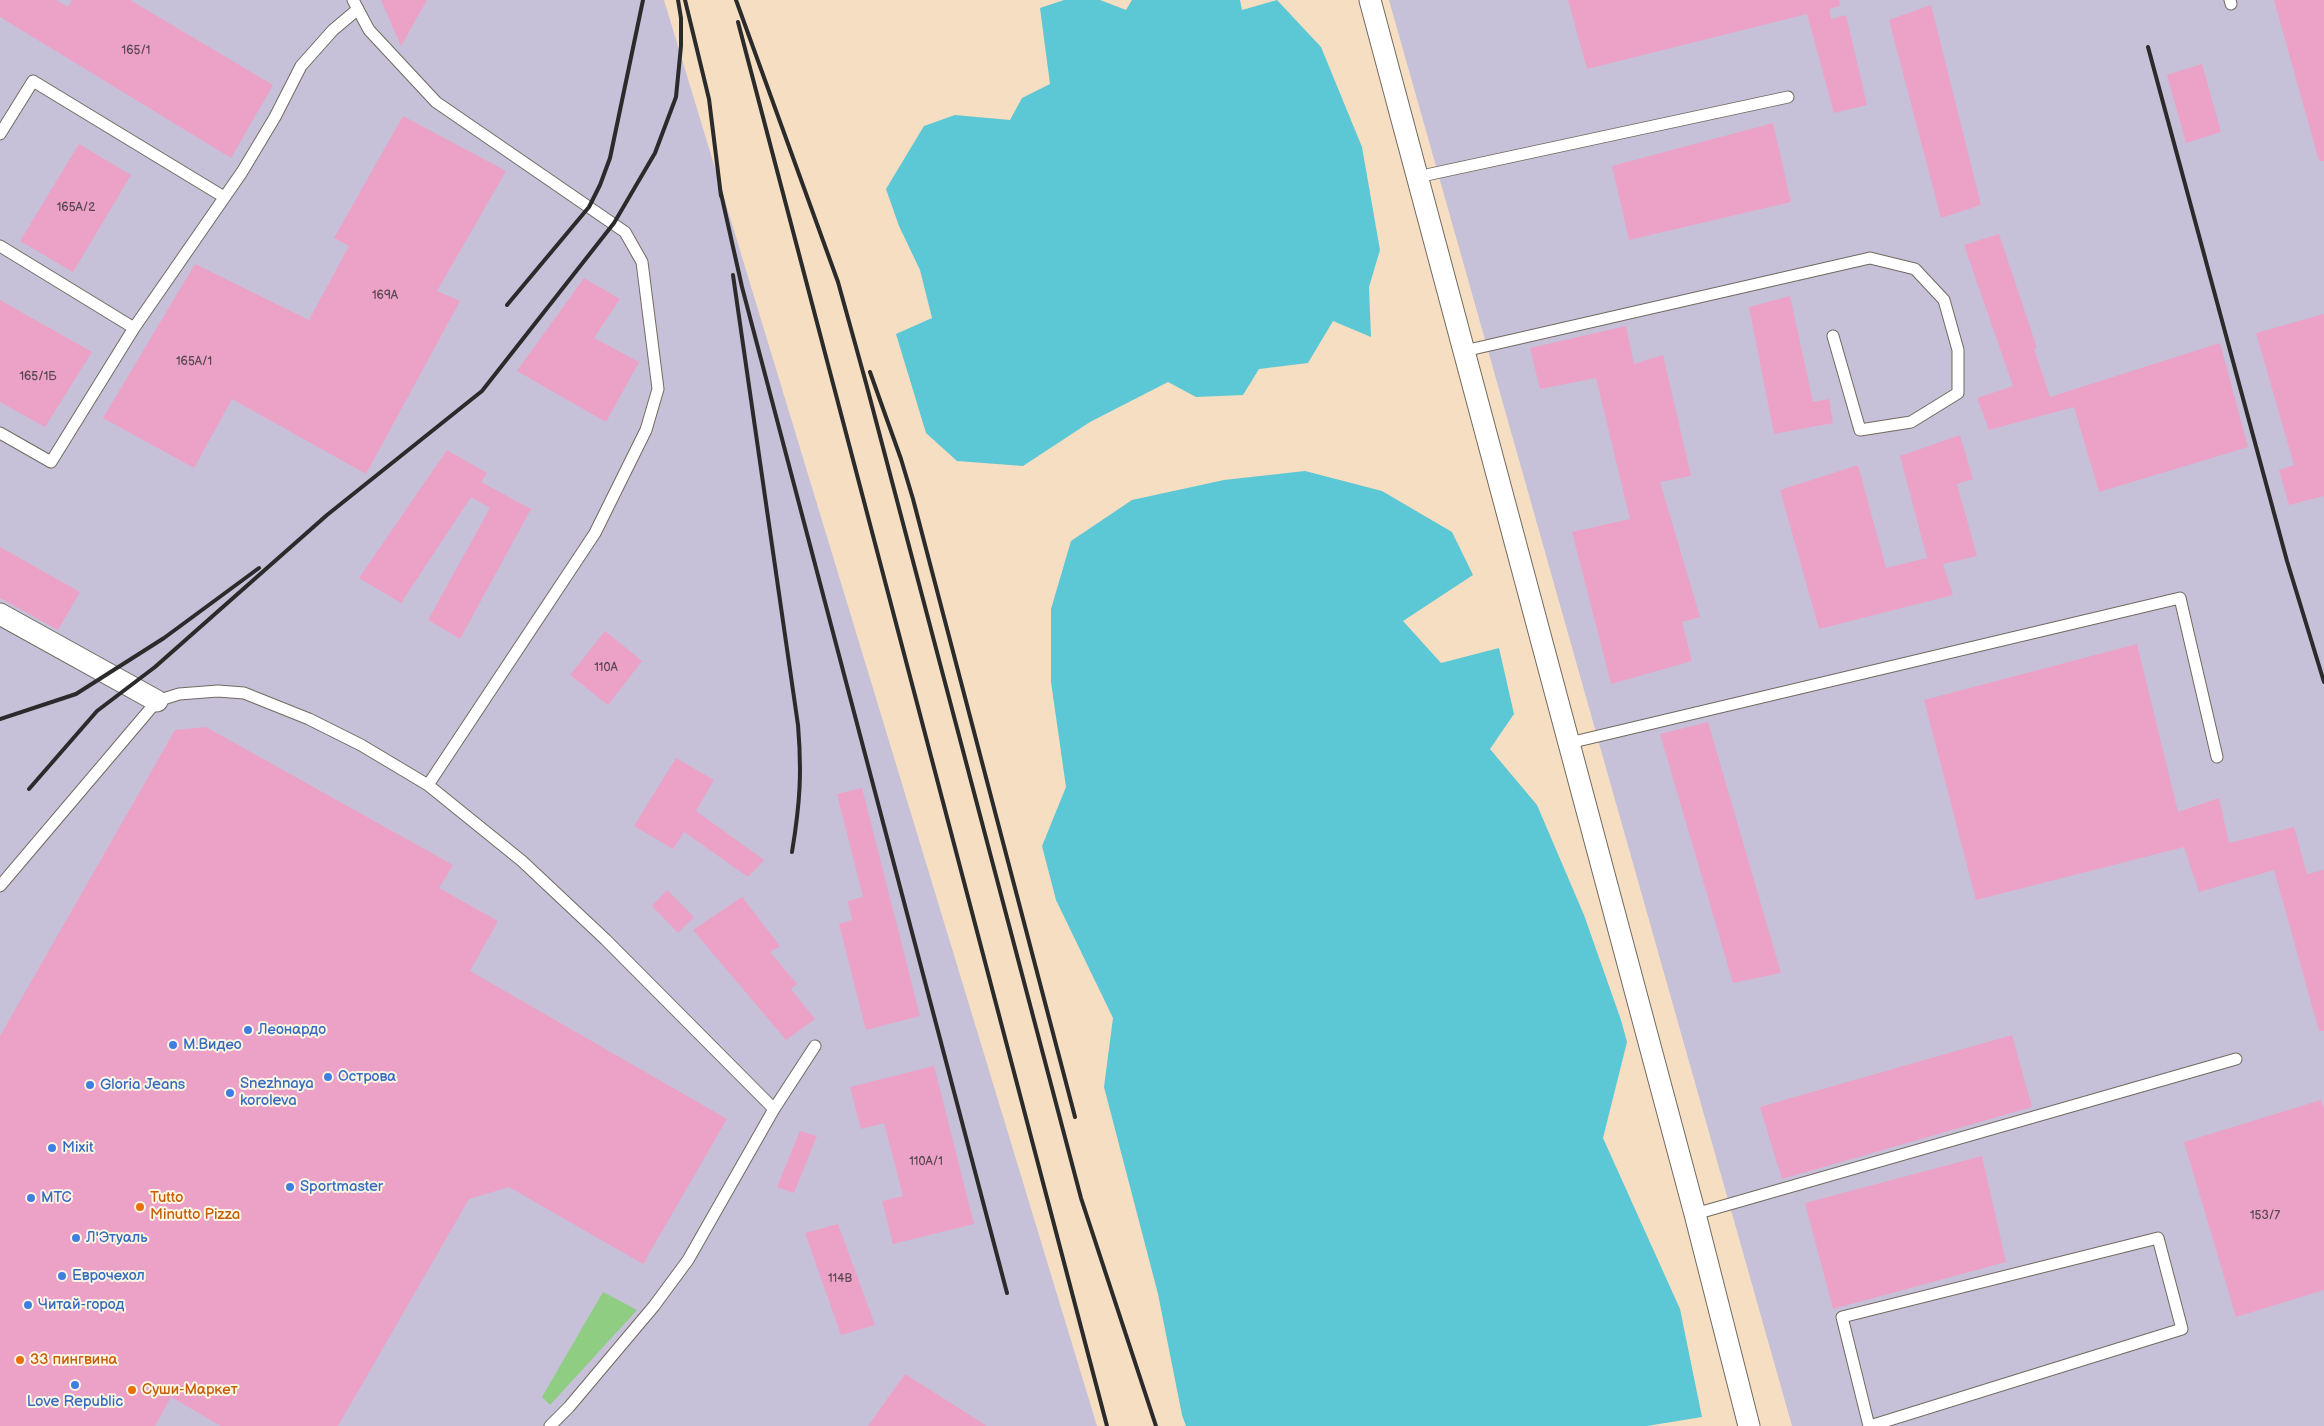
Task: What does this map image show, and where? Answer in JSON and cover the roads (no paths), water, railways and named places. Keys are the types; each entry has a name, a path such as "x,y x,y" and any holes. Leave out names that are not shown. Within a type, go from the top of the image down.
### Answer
{"street":[{"path":"1370,0 1695,1214 1749,1426"},
{"path":"0,614 157,701"}],"lane":[{"path":"0,433 51,462 134,328 247,164 301,66 356,5 369,30 436,102 625,232 642,262 658,389 646,430 595,533 428,785"},
{"path":"0,134 33,81 224,197"},
{"path":"1417,177 1788,98"},
{"path":"0,246 134,328"},
{"path":"1464,351 1870,258 1915,269 1944,300 1958,350 1958,393 1911,422 1860,430 1833,336"},
{"path":"1569,743 2180,598 2217,757"},
{"path":"0,886 157,701 179,694 218,691 244,692 326,727 361,745 428,785 522,861 606,940 774,1109"},
{"path":"550,1426 654,1306 688,1260 774,1109 815,1046"},
{"path":"1695,1214 2236,1059"},
{"path":"2158,1238 2182,1329 1869,1426 1842,1317 2158,1238"}],"water":[{"path":"1064,0 1100,0 1126,10 1132,0 1240,0 1242,10 1277,0 1321,47 1362,147 1380,250 1369,287 1371,337 1333,321 1308,363 1259,369 1243,395 1196,397 1168,382 1090,422 1023,466 957,461 926,433 896,334 932,318 920,270 899,226 886,189 924,126 955,115 1010,120 1022,98 1050,84 1040,8"},
{"path":"1305,471 1382,491 1452,532 1473,575 1403,621 1441,663 1499,648 1514,714 1490,749 1537,805 1584,915 1621,1020 1627,1042 1603,1138 1680,1309 1702,1417 1647,1426 1186,1426 1182,1415 1158,1294 1104,1087 1113,1018 1056,900 1042,846 1066,787 1051,682 1051,609 1071,541 1132,500 1224,480"}],"railway":[{"path":"507,305 589,207 600,185 610,158 643,0"},
{"path":"29,789 97,711 155,667 327,515 482,391 614,223 655,153 676,97 681,46 681,18 678,0"},
{"path":"685,0 709,99 721,196"},
{"path":"736,0 838,282 1081,1198 1156,1426"},
{"path":"738,22 1107,1426"},
{"path":"2148,47 2287,561 2324,682"},
{"path":"720,189 742,287 1007,1293"},
{"path":"733,275 798,725 800,788 792,852"},
{"path":"870,372 913,499 1075,1117"},
{"path":"0,719 76,694 164,638 259,568"}],"place":[{"name":"Леонардо","path":"248,1030"},
{"name":"М.Видео","path":"173,1045"},
{"name":"Острова","path":"328,1077"},
{"name":"Gloria Jeans","path":"90,1085"},
{"name":"Snezhnaya koroleva","path":"230,1093"},
{"name":"Mixit","path":"52,1148"},
{"name":"Sportmaster","path":"290,1187"},
{"name":"МТС","path":"31,1198"},
{"name":"Tutto Minutto Pizza","path":"140,1207"},
{"name":"Л'Этуаль","path":"76,1238"},
{"name":"Еврочехол","path":"62,1276"},
{"name":"Читай-город","path":"28,1305"},
{"name":"33 пингвина","path":"20,1360"},
{"name":"Love Republic","path":"75,1385"},
{"name":"Суши-Маркет","path":"132,1390"}]}
